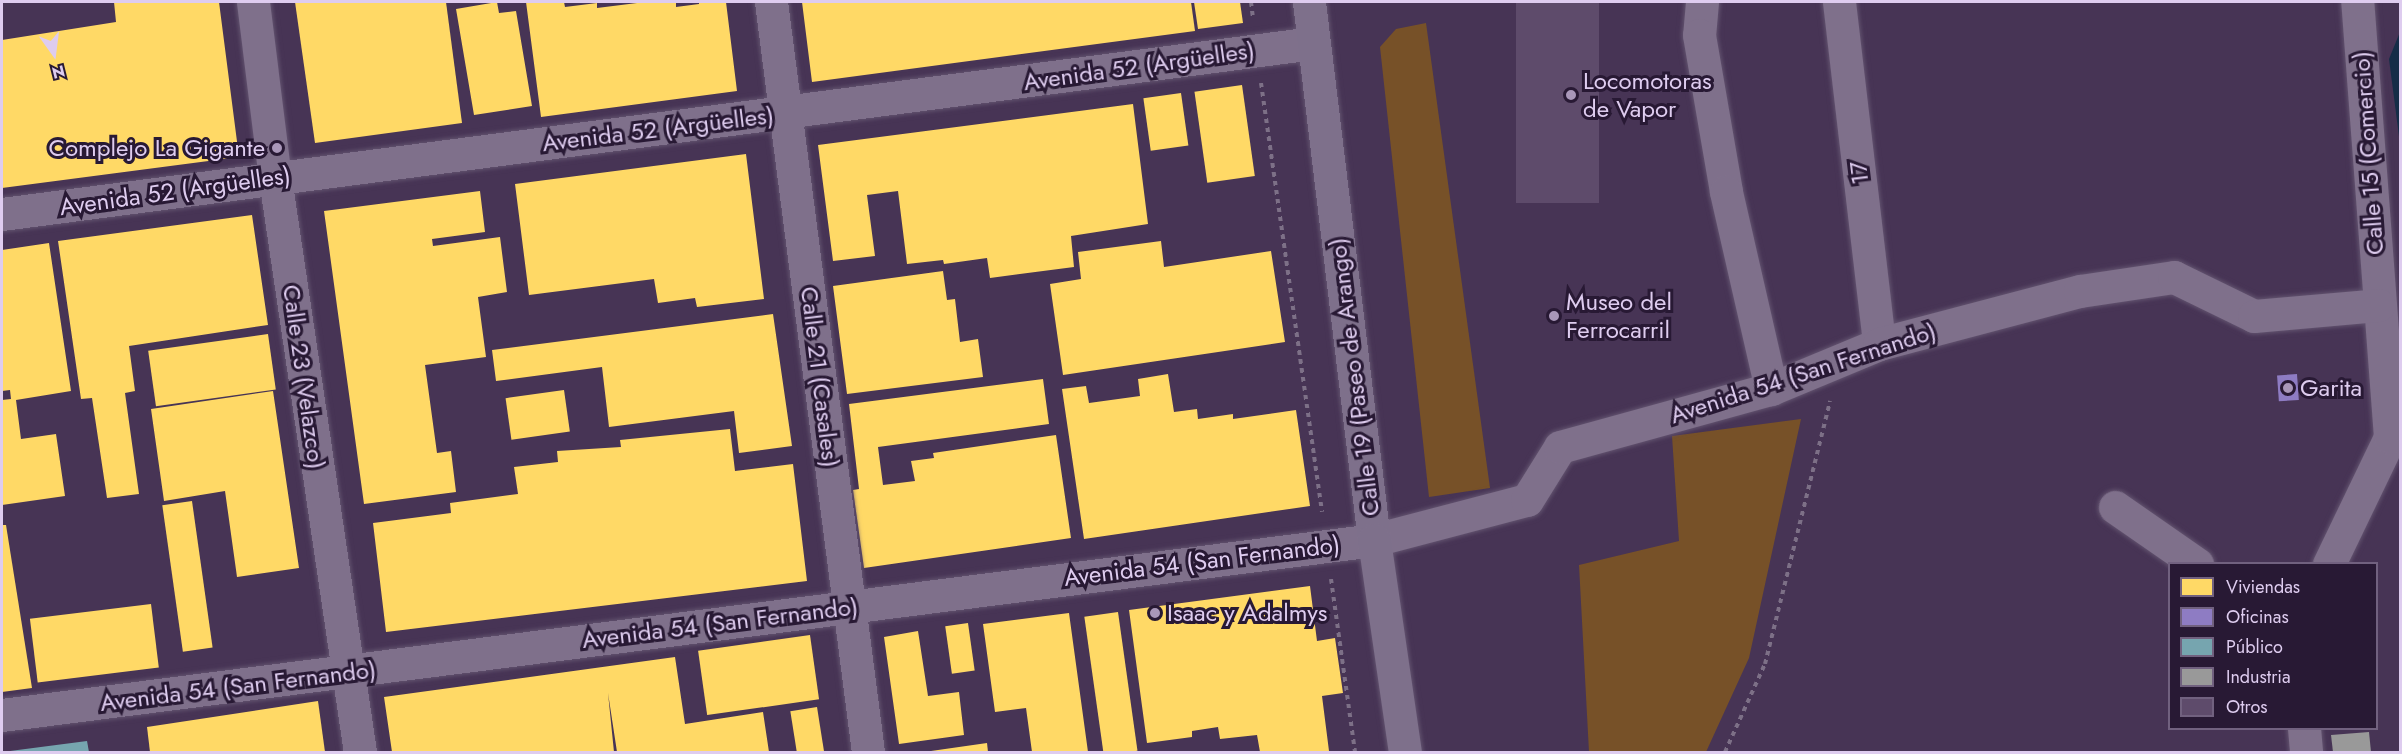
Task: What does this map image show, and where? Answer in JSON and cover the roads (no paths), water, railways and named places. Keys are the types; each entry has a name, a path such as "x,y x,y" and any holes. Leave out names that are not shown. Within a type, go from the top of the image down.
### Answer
{"main road":[{"name":"Calle 19 (Paseo de Arango)","path":"1313,4 1313,43 1374,540 1406,753"}],"street":[{"name":"Calle 23 (Velazco)","path":"253,2 275,178 360,753"},
{"name":"Calle 21 (Casales)","path":"771,2 868,753"},
{"path":"1702,2 1699,34 1726,192 1771,390"},
{"name":"17","path":"1839,2 1880,344"},
{"name":"Calle 15 (Comercio)","path":"2330,562 2390,437 2357,2"},
{"name":"Avenida 52 (Argüelles)","path":"2,214 1313,43"},
{"name":"Avenida 54 (San Fernando)","path":"2,715 1374,540 1527,500 1560,447 1771,390 1880,344 2080,291 2174,277 2254,316 2379,305"},
{"path":"2115,507 2194,562"},
{"path":"2304,730 2306,753"}],"water":[{"path":"2400,32 2400,144 2389,59"}],"place":[{"name":"Locomotoras de Vapor","path":"1571,95"},
{"name":"Complejo La Gigante","path":"277,148"},
{"name":"Museo del Ferrocarril","path":"1554,316"},
{"name":"Garita","path":"2288,388"},
{"name":"Isaac y Adalmys","path":"1155,613"}]}
